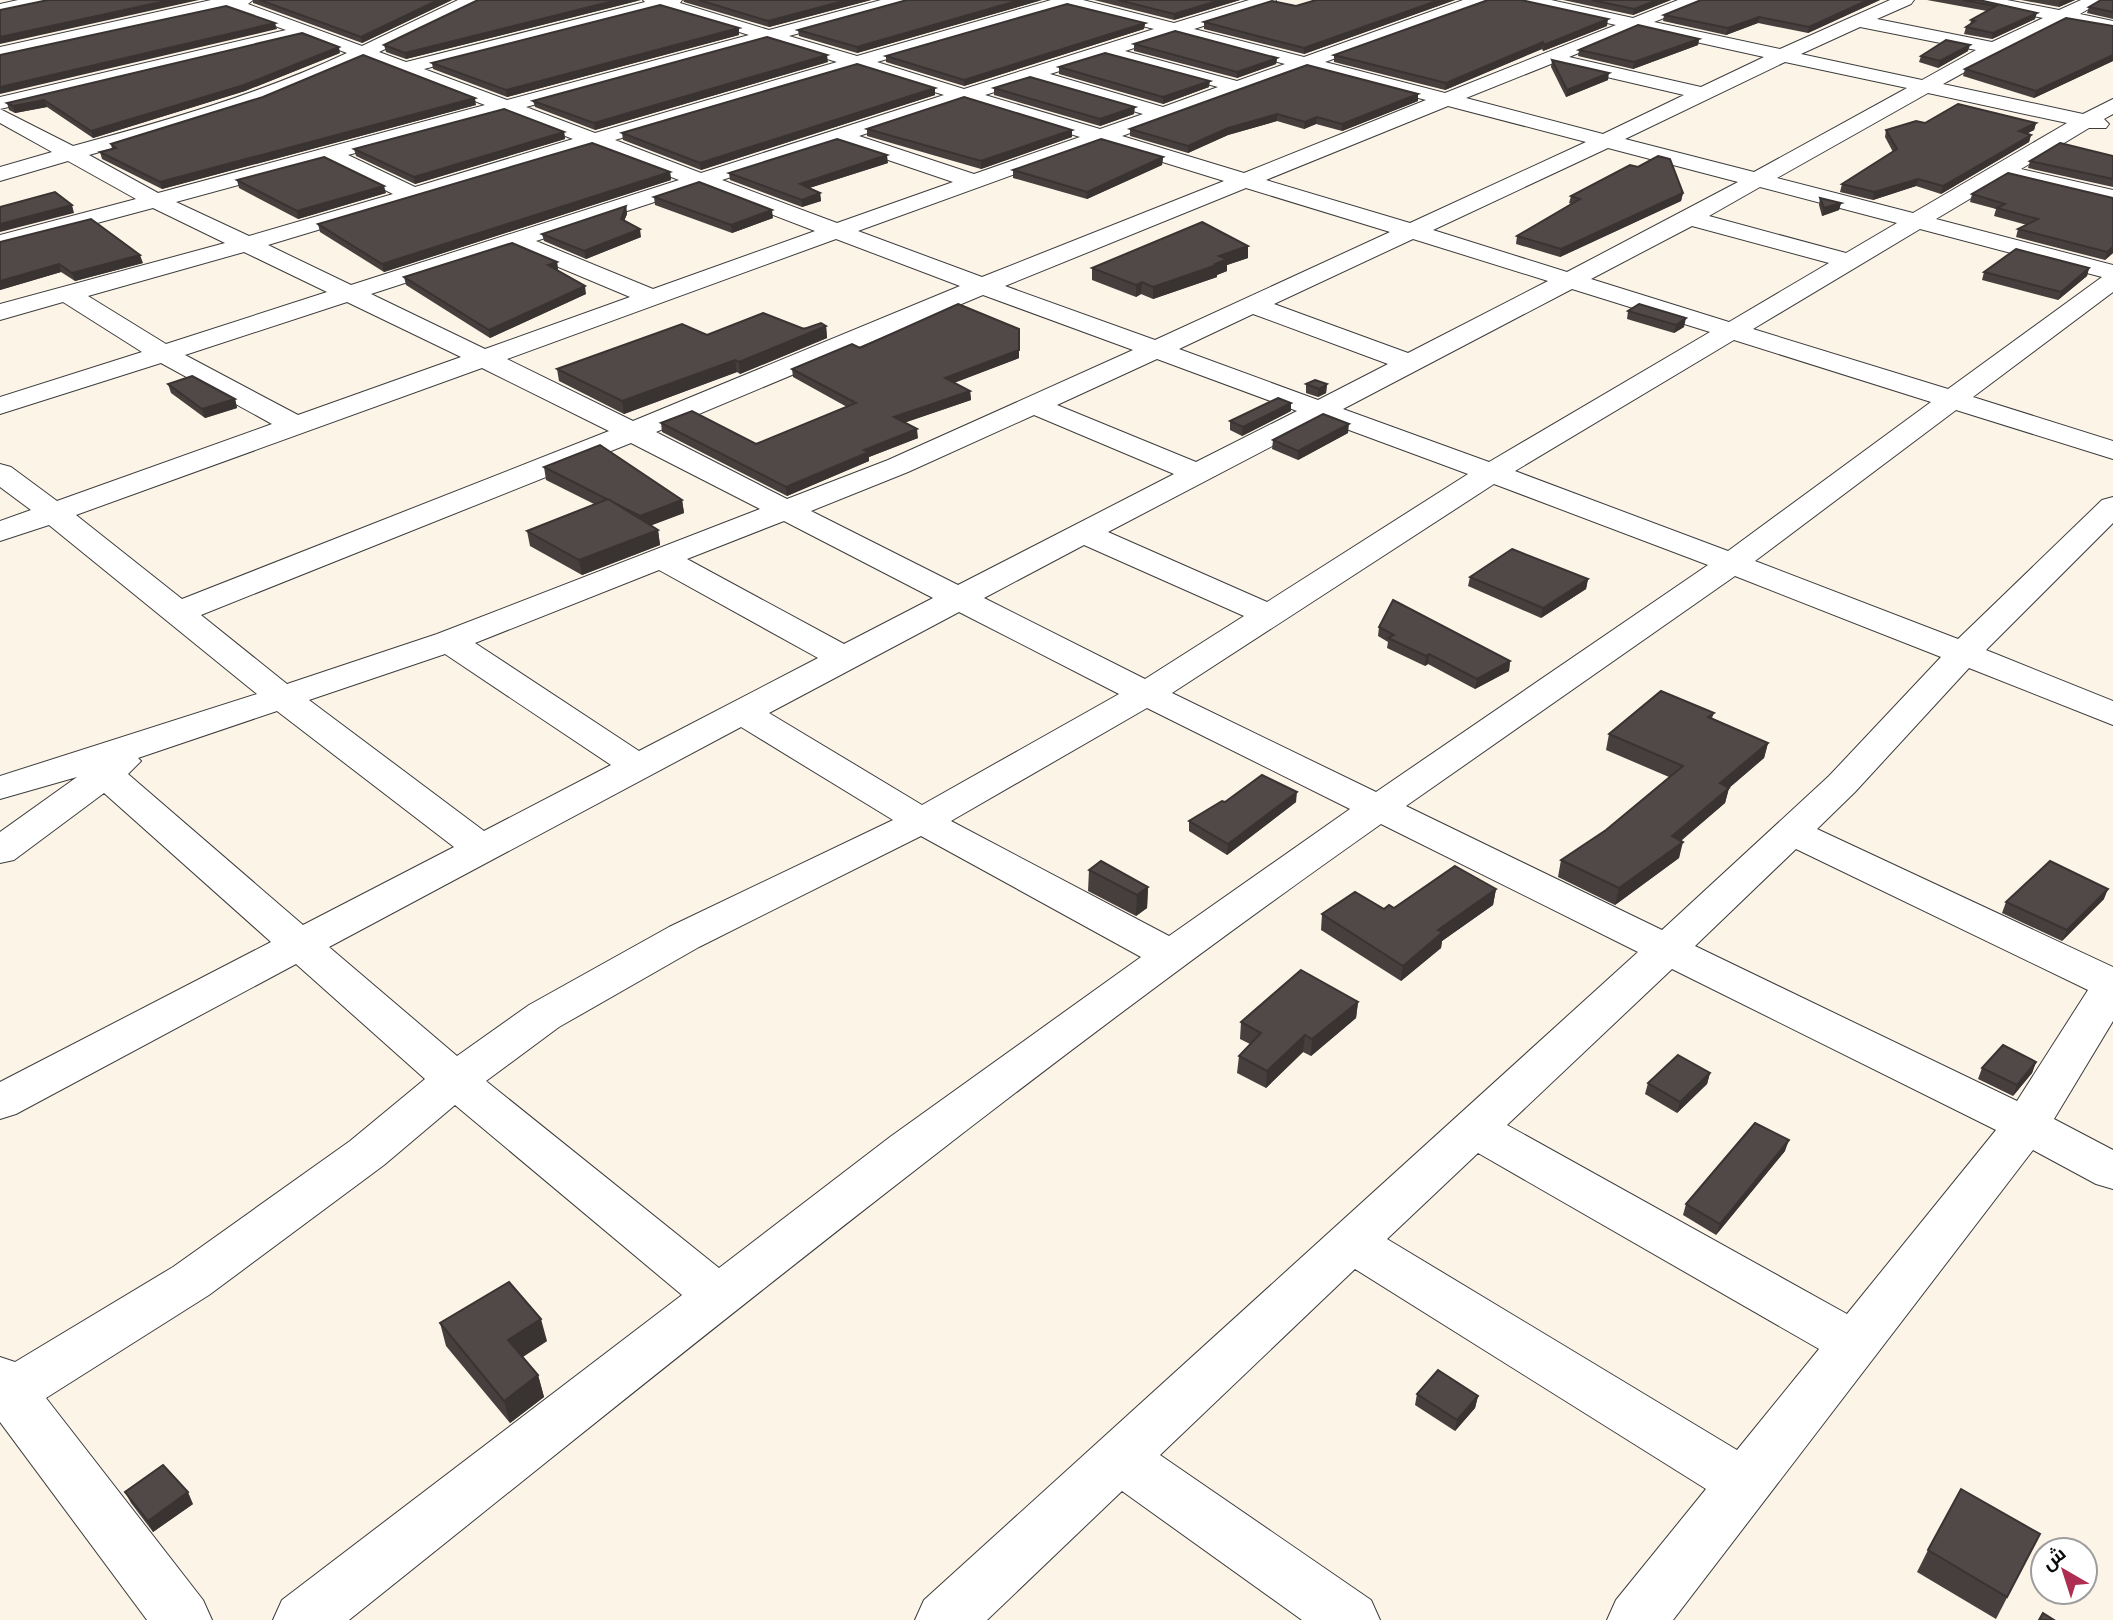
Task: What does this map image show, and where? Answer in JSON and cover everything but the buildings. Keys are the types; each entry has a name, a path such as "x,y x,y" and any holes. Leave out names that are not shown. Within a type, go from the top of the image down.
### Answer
{"street":[{"path":"0,9 43,0"},
{"path":"0,174 74,154 258,96 318,74 472,0"},
{"path":"0,242 901,0"},
{"path":"0,312 243,243 330,222 592,140 1066,0 2113,272"},
{"path":"0,407 1029,74 1267,0"},
{"path":"0,532 1097,135 1480,0"},
{"path":"1527,0 2113,127"},
{"path":"177,612 632,432 983,286 1693,0"},
{"path":"0,788 147,743 449,641 898,466 1252,306 1905,0"},
{"path":"1980,0 2113,26"},
{"path":"0,1102 1689,218 1994,48 2095,0"},
{"path":"0,53 231,1 506,108 1491,473 1964,653 2113,714"},
{"path":"405,68 662,1 2113,450"},
{"path":"1857,21 1994,48"},
{"path":"0,103 306,31"},
{"path":"1105,51 1235,86"},
{"path":"1550,58 1705,94"},
{"path":"1029,74 1161,113"},
{"path":"182,1620 3,1390 191,1281 367,1153 455,1080 544,1016 684,937 922,821 1146,694 1491,473 2113,106"},
{"path":"0,115 155,200 484,358 1146,694 2026,1125 2113,1171"},
{"path":"839,136 972,181"},
{"path":"329,154 413,195"},
{"path":"2003,171 2113,197"},
{"path":"1689,218 1849,261"},
{"path":"516,241 652,296"},
{"path":"303,1620 906,1149 1287,871 1731,564 2113,280"},
{"path":"66,293 164,354 296,426"},
{"path":"1252,306 1410,363"},
{"path":"1034,405 1199,474"},
{"path":"0,474 54,513 283,698 482,849"},
{"path":"945,1620 1792,832 1842,784 1964,653 2113,506"},
{"path":"1083,533 1269,615"},
{"path":"661,558 845,659"},
{"path":"449,641 638,767"},
{"path":"743,713 922,821 1171,955"},
{"path":"0,851 147,743"},
{"path":"105,774 455,1080 718,1296"},
{"path":"1637,1620 2026,1125 2113,984 1792,832"},
{"path":"1473,1128 1854,1344"},
{"path":"1350,1241 1745,1484"},
{"path":"1118,1457 1350,1620"}]}
